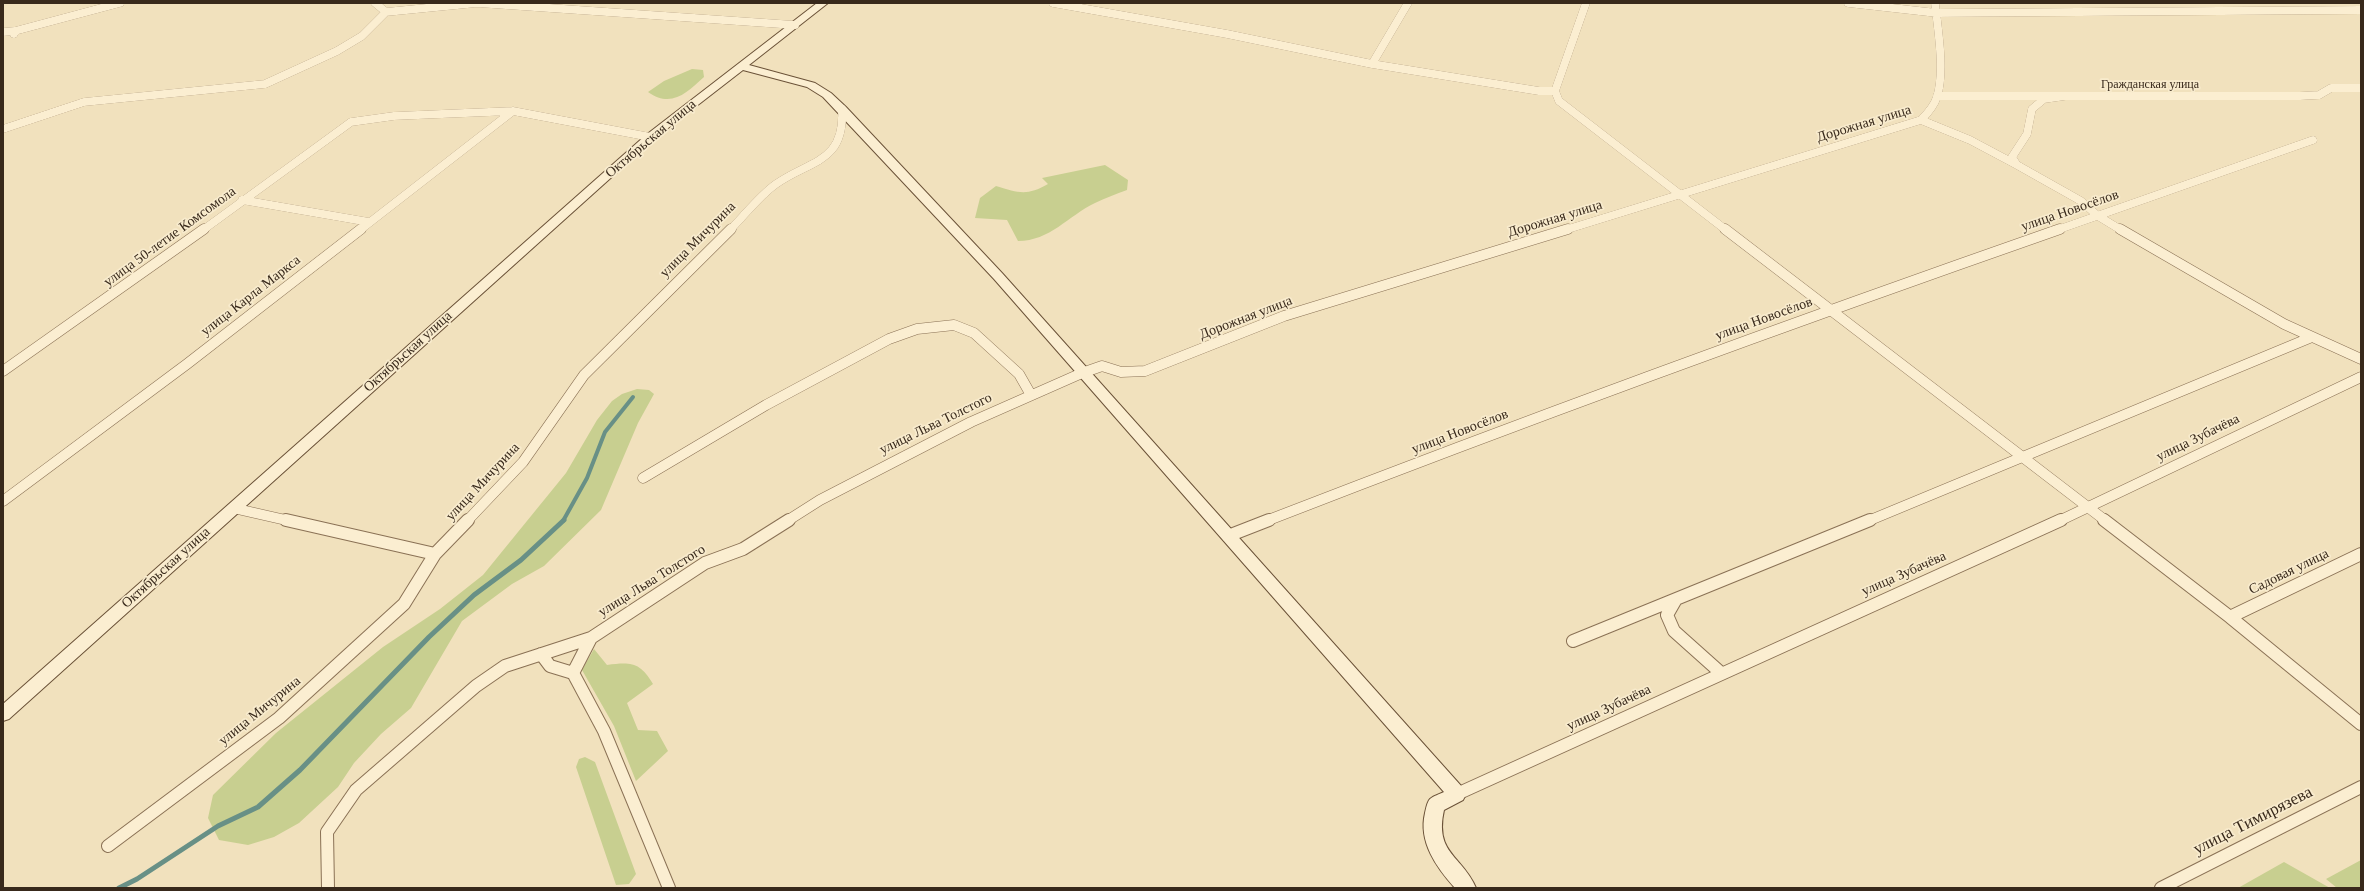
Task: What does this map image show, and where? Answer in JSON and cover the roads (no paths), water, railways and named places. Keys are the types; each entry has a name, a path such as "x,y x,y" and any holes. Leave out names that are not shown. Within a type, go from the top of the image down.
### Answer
{"street":[{"path":"3,32 14,32 120,3"},
{"path":"375,3 386,12 477,3 794,25"},
{"name":"Октябрьская улица","path":"3,714 650,137 823,3"},
{"path":"1053,3 1227,34 1372,64 1539,91 1555,91"},
{"path":"1372,64 1408,3"},
{"path":"1586,3 1555,91 1559,101 1568,110 1831,309 2086,508 2230,617 2361,724"},
{"path":"1848,3 1906,11 1937,13 2361,10"},
{"name":"Дорожная улица","path":"1082,373 1102,366 1121,372 1145,371 1284,316 1921,120 1930,111 1937,96 1939,77 1937,13 1935,3"},
{"path":"3,129 84,102 265,84 337,51 362,36 380,20 386,12"},
{"path":"741,66 811,85 827,95 842,110 998,276 1082,373 1457,794 1436,805 1431,822 1436,844 1444,863 1467,888"},
{"name":"Гражданская улица","path":"1937,96 2300,96 2319,95 2331,88 2361,88"},
{"path":"2017,165 2012,157 2027,134 2032,109 2044,99 2065,96"},
{"name":"улица Мичурина","path":"108,846 279,718 404,604 435,554 523,462 584,375 776,184 826,157 832,151 838,139 843,122 842,110"},
{"path":"513,111 650,137"},
{"name":"улица 50-летие Комсомола","path":"3,371 124,287 351,122 394,116 513,111"},
{"name":"улица Карла Маркса","path":"3,501 187,364 513,111"},
{"path":"1921,120 1948,128 1978,142 2081,200 2098,216 2277,320 2361,359"},
{"name":"улица Новосёлов","path":"1228,536 1436,455 1831,309 2313,140"},
{"path":"242,200 369,222"},
{"path":"643,478 766,405 889,339 918,329 954,325 974,333 1019,374 1031,395"},
{"path":"1573,641 1675,601 2023,458 2312,337"},
{"name":"улица Льва Толстого","path":"573,673 591,638 705,563 742,548 820,500 971,422 1082,373"},
{"name":"улица Зубачёва","path":"1457,794 2086,508 2361,377"},
{"path":"233,508 435,554"},
{"name":"Садовая улица","path":"2230,617 2361,554"},
{"path":"1675,601 1667,615 1674,631 1721,673"},
{"path":"328,888 327,832 356,790 476,686 505,666 591,638"},
{"path":"541,654 550,666 573,673 604,731 669,888"},
{"name":"улица Тимирязева","path":"2161,888 2361,787"}],"waterway":[{"path":"563,521 587,478 605,432 633,397"},
{"path":"119,888 137,879 218,826 258,807 300,770 429,637 474,595 521,560 563,521"}]}
